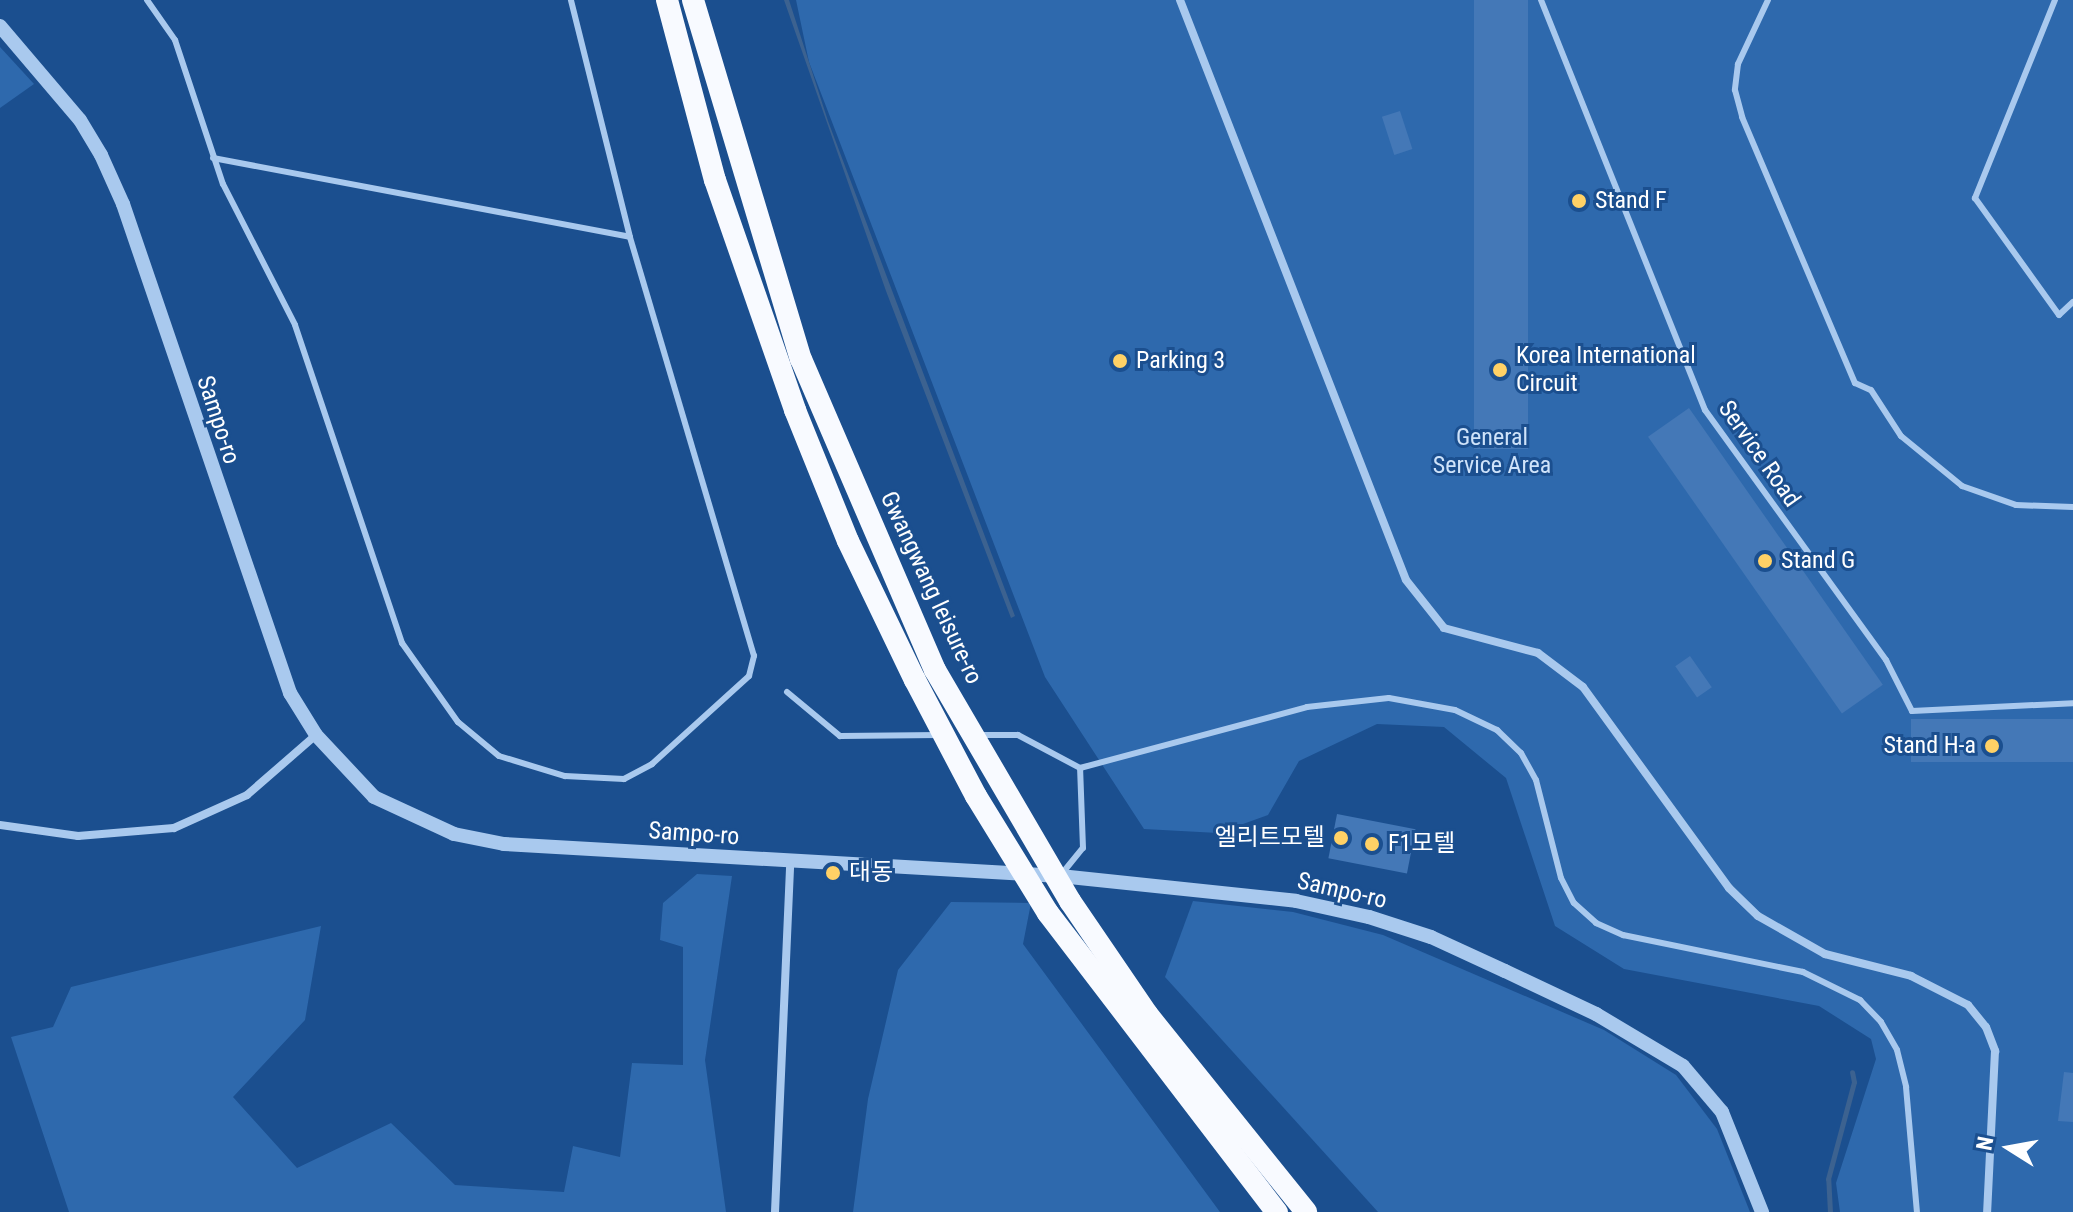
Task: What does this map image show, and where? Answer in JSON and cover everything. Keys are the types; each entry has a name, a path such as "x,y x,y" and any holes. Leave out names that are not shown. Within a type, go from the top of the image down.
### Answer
{"highway":[{"name":"Gwangwang leisure-ro","path":"694,6 801,359 976,796 1048,913 1277,1212"},
{"name":"Gwangwang leisure-ro","path":"670,11 715,180 795,410 848,541 925,675 1070,901 1147,1014 1306,1212"}],"street":[{"path":"1180,0 1406,580 1444,628 1538,653 1583,687 1715,869 1758,916 1825,954 1911,976 1968,1005 1986,1027 1995,1051 1987,1212"},
{"path":"1186,0 1191,32"},
{"name":"Sampo-ro","path":"0,26 80,120 101,155 123,204 269,642 290,693 316,735 374,797 454,834 504,844 790,863 1060,876 1296,901 1369,917 1431,937 1531,983 1683,1066 1722,1112 1762,1212"},
{"path":"0,825 78,836 174,828 247,795 316,735"},
{"path":"775,1212 790,863"}],"lane":[{"path":"147,0 175,40 213,158 295,325 390,614 409,654 458,722 499,756 596,780 624,779 652,764 749,676 754,656 630,237 571,0"},
{"name":"Service Road","path":"1541,0 1705,410 1886,660 1912,711 2073,703"},
{"path":"1768,0 1738,64 1735,90 1742,117 1855,383 1871,390 1901,436 1932,466 1962,486 2016,505 2073,507"},
{"path":"2055,0 1975,198 2059,315 2073,302"},
{"path":"213,158 630,237"},
{"path":"787,692 840,736 1018,735 1080,768 1346,700 1423,701 1497,730 1521,753 1536,780 1561,878 1574,903 1596,923 1623,935 1803,972 1860,1000 1881,1022 1897,1050 1906,1087 1917,1212"},
{"path":"1060,876 1083,848 1080,768"}],"green space":[{"name":"Korea International Circuit","path":"796,0 2073,0 2073,1212 1840,1212 1836,1183 1876,1059 1871,1039 1819,1006 1624,969 1555,926 1506,778 1444,727 1377,724 1299,761 1268,815 1218,833 1144,829 1045,677 809,62"},
{"path":"0,47 34,84 0,108"},
{"path":"697,874 732,876 705,1060 726,1212 69,1212 11,1037 53,1027 71,987 321,926 305,1020 233,1097 297,1168 391,1123 455,1185 564,1192 573,1146 620,1157 632,1063 683,1065 683,947 660,940 663,903"},
{"path":"1193,901 1293,912 1383,935 1604,1030 1676,1075 1717,1129 1750,1212 1378,1212 1165,977"},
{"path":"951,902 1031,903 1023,944 1220,1212 853,1212 868,1099 898,970"}],"shaded area":[{"path":"784,0 789,0 828,121 1015,616 1011,618 886,291"}],"building":[{"path":"1474,0 1528,0 1528,449 1474,449"},
{"path":"1400,111 1412,149 1394,155 1382,117"},
{"name":"Stand G","path":"1689,408 1883,685 1842,714 1648,437"},
{"path":"1690,656 1712,687 1697,697 1675,666"},
{"name":"Stand H-a","path":"1911,719 2073,719 2073,762 1911,762"},
{"path":"1337,814 1416,829 1407,873 1328,858"},
{"path":"2064,1072 2073,1073 2073,1122 2058,1121"}],"waterway":[{"path":"1830,1212 1828,1179 1854,1082 1852,1072"}],"place":[{"name":"Stand F","path":"1579,201"},
{"name":"Parking 3","path":"1120,361"},
{"name":"Korea International Circuit","path":"1500,370"},
{"name":"Stand G","path":"1765,561"},
{"name":"Stand H-a","path":"1992,746"},
{"name":"엘리트모텔","path":"1341,838"},
{"name":"F1모텔","path":"1372,844"},
{"name":"대동","path":"833,873"}],"park label":[{"name":"General Service Area","path":"1492,452"}]}
